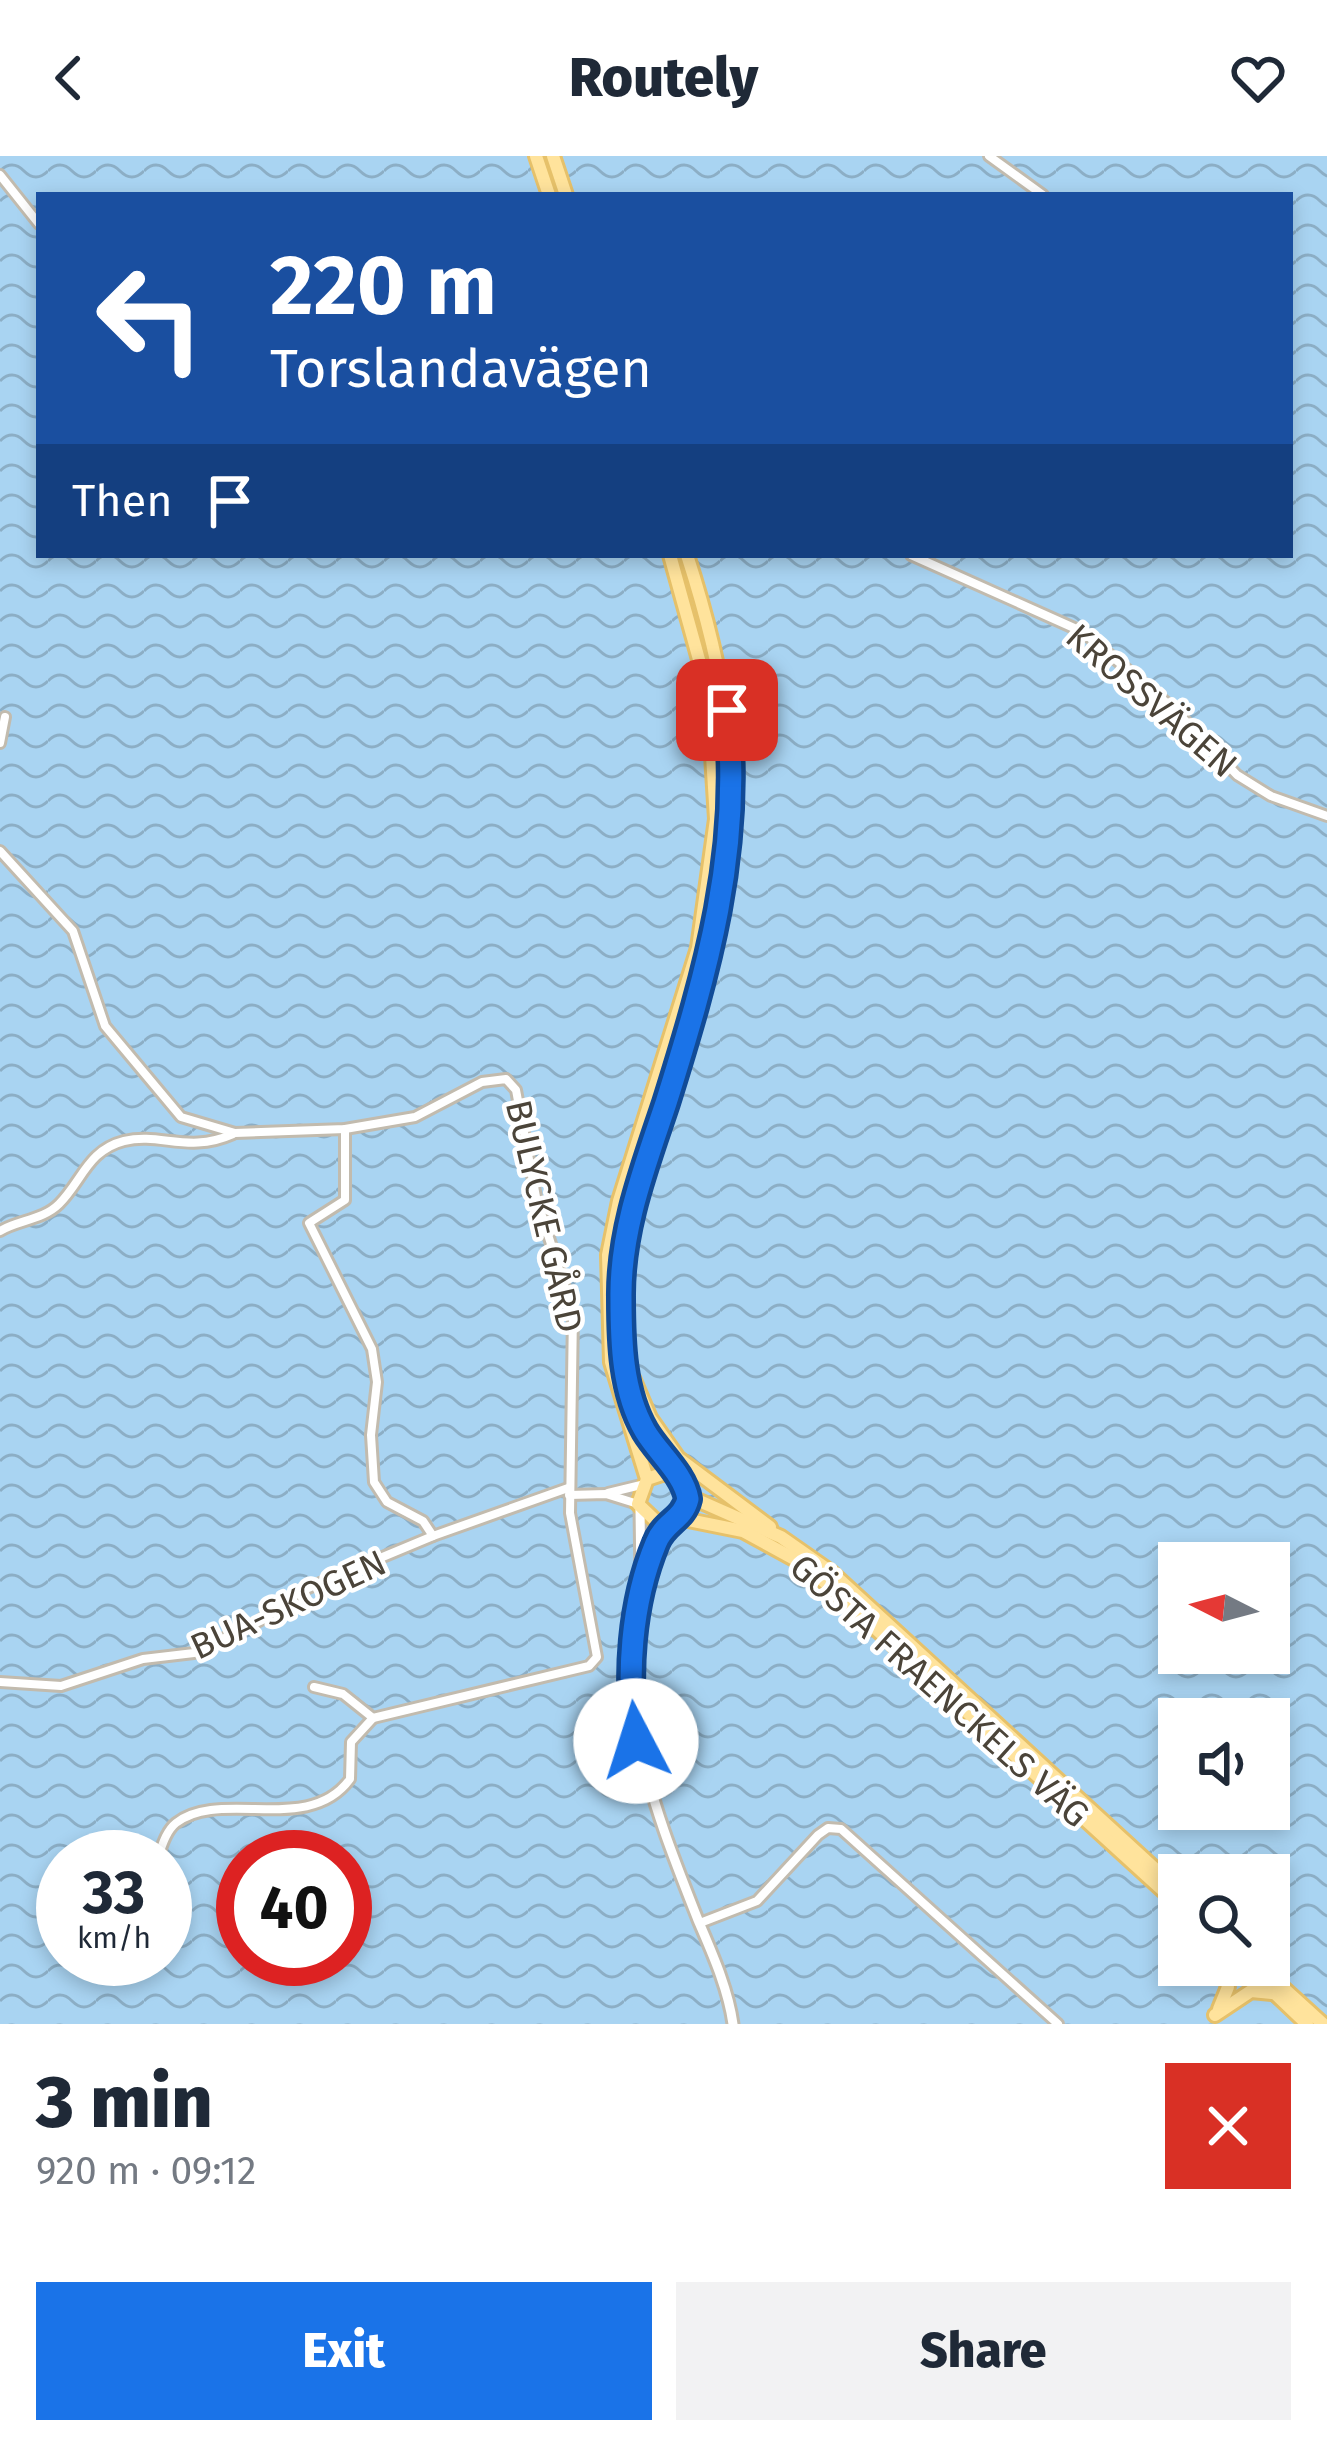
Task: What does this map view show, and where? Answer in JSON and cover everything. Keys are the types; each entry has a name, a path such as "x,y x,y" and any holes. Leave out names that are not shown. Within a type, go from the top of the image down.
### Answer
{"main road":[{"path":"536,156 548,192"},
{"path":"553,156 565,192"},
{"path":"671,558 702,659 714,731 717,800 700,935 619,1201 608,1255 611,1362 644,1482 639,1507 653,1522 672,1521 688,1496 634,1410 621,1293 627,1232 712,950 731,833 724,692 687,558"},
{"name":"GÖSTA FRAENCKELS VÄG","path":"624,1342 653,1424 699,1478 831,1572 1158,1872"},
{"path":"644,1482 661,1473 676,1477"},
{"name":"GÖSTA FRAENCKELS VÄG","path":"688,1496 777,1535"},
{"name":"GÖSTA FRAENCKELS VÄG","path":"672,1521 743,1531 807,1566 1158,1886"},
{"path":"1211,2020 1228,1986"},
{"path":"1267,1986 1307,2024"},
{"path":"1281,1986 1323,2024"},
{"path":"1211,2020 1251,1991 1277,1995"}],"street":[{"path":"989,156 1039,192"},
{"path":"0,176 36,216"},
{"name":"KROSSVÄGEN","path":"918,558 1083,632 1174,709 1237,775 1271,796 1327,816"},
{"path":"0,743 5,717"},
{"name":"BULYCKE GÅRD","path":"0,851 76,935 99,1016 168,1107 181,1117 235,1133"},
{"name":"BULYCKE GÅRD","path":"0,1231 52,1210 85,1166 112,1144 136,1139 185,1146 235,1133 345,1129 415,1117 490,1079 513,1083 536,1197 573,1313 569,1491"},
{"path":"345,1129 345,1200 308,1222 372,1349 377,1382 370,1435 374,1482 387,1502 422,1521 433,1536"},
{"path":"606,1494 644,1482"},
{"path":"170,1830 185,1818 284,1810 335,1795 350,1779 352,1742 373,1718 595,1662 569,1491"},
{"name":"BUA-SKOGEN","path":"0,1682 62,1686 143,1658 194,1653 259,1621 301,1591 433,1536 569,1491 606,1494"},
{"path":"606,1494 639,1507 640,1601 631,1664 636,1741 734,2020"},
{"path":"640,1601 672,1521"},
{"path":"314,1687 343,1694 373,1718"},
{"path":"700,1923 757,1901 818,1835 828,1828 841,1829 1058,2024"}],"water":[{"path":"0,156 1327,156 1327,2024 0,2024"}],"route":[{"path":"636,1741 631,1664 640,1601 657,1539 667,1523 683,1514 688,1499 686,1488 634,1410 623,1356 622,1267 633,1209 720,917 732,814 727,710"}]}
